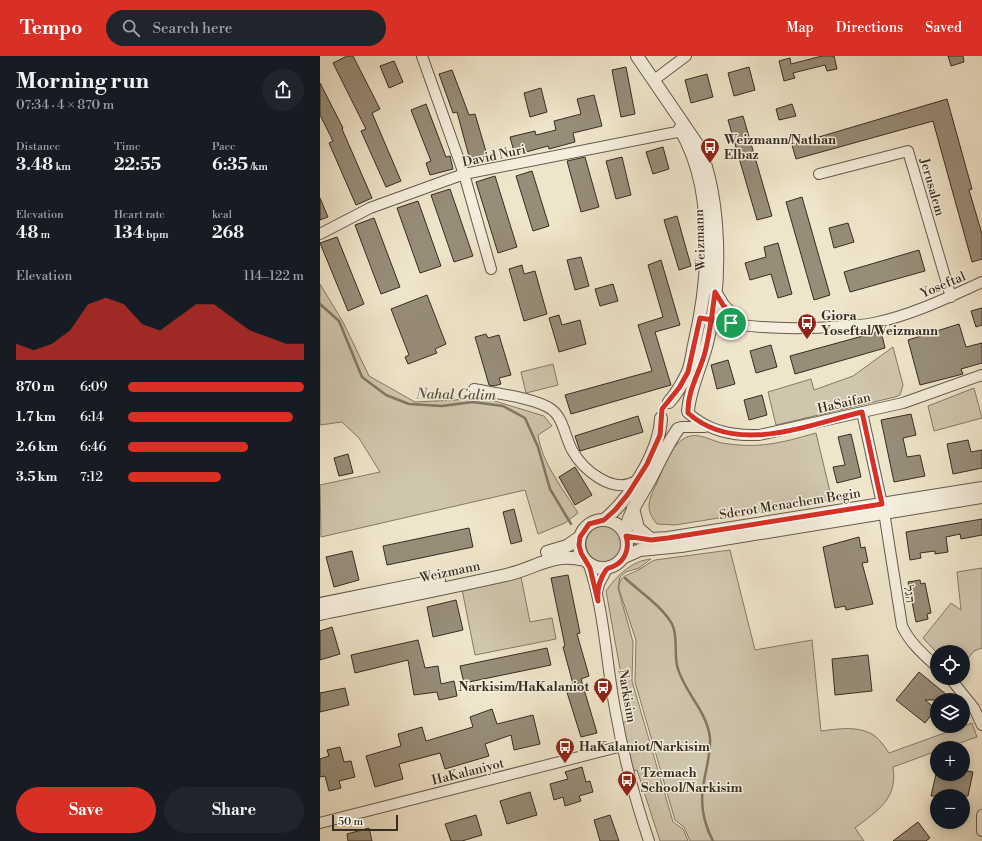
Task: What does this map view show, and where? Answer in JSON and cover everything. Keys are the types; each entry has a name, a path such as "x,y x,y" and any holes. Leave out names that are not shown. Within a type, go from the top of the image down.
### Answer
{"street":[{"path":"422,56 464,174 491,269"},
{"name":"Weizmann","path":"637,56 686,126 704,160 710,181 716,228 715,292 688,372 669,402"},
{"path":"654,80 686,56"},
{"name":"Weizmann","path":"654,80 694,158 701,184 705,211 706,319 704,356 691,392 688,412"},
{"name":"David Nuri","path":"320,234 370,208 464,174 682,132"},
{"name":"Jerusalem","path":"819,174 908,151 951,297"},
{"name":"Yoseftal","path":"706,319 784,328 820,328 873,323 920,309 951,297 982,282"},
{"path":"715,292 723,305 741,324"},
{"name":"HaSaifan","path":"679,428 709,428 735,434 759,435 903,403 982,375"},
{"path":"474,389 537,403 549,408 558,417 568,442 579,459 597,476 612,485 616,490 621,504"},
{"path":"669,402 680,403 688,412 687,420 679,428 667,445 650,480 629,516 626,535 628,547 624,557 614,566 607,569 599,568 586,561 579,545 580,537 589,524 604,520 621,504 636,481 657,442 662,409 669,402"},
{"name":"HaSaifan","path":"688,412 709,428"},
{"name":"הגל","path":"862,412 883,508 902,626 914,646 930,661"},
{"path":"661,418 665,426 674,429 679,428"},
{"path":"612,485 626,486 636,481"},
{"name":"Sderot Menachem Begin","path":"624,557 640,550 681,546 982,488"},
{"name":"Sderot Menachem Begin","path":"626,535 651,540 883,508 982,497"},
{"path":"633,508 638,528 651,540"},
{"path":"604,520 619,525 626,535"},
{"name":"Weizmann","path":"320,604 512,565 567,546 580,537"},
{"name":"Weizmann","path":"320,614 505,575 556,558 570,557 586,561"},
{"name":"Narkisim","path":"586,561 598,601 622,746 630,782 649,841"},
{"name":"Narkisim","path":"598,601 599,584 607,569"},
{"path":"956,685 974,708 982,725"},
{"name":"HaKalaniyot","path":"320,823 622,746"},
{"path":"982,816 982,831"}],"shaded area":[{"path":"320,284 343,322 369,376 415,402 456,400 475,395 544,416 552,426 538,435 540,445 548,466 578,513 565,523 538,534 525,490 321,537 320,485 380,472 359,438 342,422 320,425"},
{"path":"893,347 903,385 900,395 776,425 768,392 811,379 814,390 853,376"},
{"path":"553,364 558,385 526,393 521,372"},
{"path":"974,388 982,418 934,431 928,406"},
{"path":"816,433 832,500 675,525 657,524 653,519 649,510 651,496 664,465 676,445 681,440 687,437 696,436 735,445 759,445 791,440"},
{"path":"608,526 617,531 621,537 621,551 617,557 608,562 600,562 591,557 587,551 586,540 591,531 597,527"},
{"path":"730,550 755,650 812,640 821,731 834,729 862,730 875,736 889,753 944,733 970,733 970,724 972,723 977,737 965,741 930,741 930,754 893,767 894,778 889,796 878,809 855,828 864,841 690,841 684,827 675,820 635,682 636,640 619,589 619,584 622,578 655,560"},
{"path":"651,559 639,568 626,572 620,577 618,588 633,642 632,681 673,822 683,829 688,841 660,841 637,770 633,771 623,723 629,719 606,591 620,574 631,566 644,560"},
{"path":"982,568 982,648 974,651 970,656 970,645 930,646 923,638 951,603 961,610 957,572"},
{"path":"521,577 530,622 552,618 556,639 475,655 462,589"}],"building":[{"path":"347,56 353,56 380,109 372,113 401,181 386,187 361,131 366,129 333,63"},
{"path":"822,56 834,56 837,69 827,71 825,65 793,73 795,78 784,81 779,61 790,58 791,64"},
{"path":"948,56 963,56 964,62 951,66"},
{"path":"394,61 403,82 389,88 380,66"},
{"path":"626,67 635,114 621,117 612,70"},
{"path":"749,67 755,90 734,96 728,73"},
{"path":"452,70 469,115 475,114 487,155 470,160 457,112 453,113 439,74"},
{"path":"707,74 713,97 691,103 685,80"},
{"path":"320,83 343,128 342,129 372,198 356,205 329,143 333,141 320,115"},
{"path":"541,88 547,112 530,117 524,93"},
{"path":"594,95 602,126 573,133 575,142 549,149 548,146 515,155 510,137 535,131 536,135 556,130 554,121 581,114 577,99"},
{"path":"947,99 972,189 969,190 982,234 982,259 972,262 933,121 796,159 792,145"},
{"path":"426,104 446,157 450,156 453,169 430,175 426,163 431,161 411,110"},
{"path":"792,104 796,116 779,120 776,109"},
{"path":"743,116 772,216 757,220 728,120"},
{"path":"663,147 669,169 653,174 646,152"},
{"path":"585,157 599,207 581,212 567,161"},
{"path":"622,157 631,195 616,199 606,161"},
{"path":"532,171 549,226 533,231 516,176"},
{"path":"495,176 517,247 498,253 476,182"},
{"path":"450,189 473,256 454,262 431,195"},
{"path":"802,197 830,295 814,300 786,202"},
{"path":"320,198 328,217 320,220"},
{"path":"418,201 441,266 420,273 397,208"},
{"path":"677,216 691,266 679,270 664,220"},
{"path":"374,218 400,287 381,294 355,225"},
{"path":"848,223 854,242 834,248 829,228"},
{"path":"337,237 364,304 348,311 320,243"},
{"path":"778,243 792,294 778,298 771,274 750,280 745,263 766,257 764,247"},
{"path":"919,250 925,271 850,292 844,272"},
{"path":"581,257 589,286 575,290 567,260"},
{"path":"661,260 680,325 655,332 671,385 571,414 565,395 652,371 638,325 663,317 648,265"},
{"path":"522,265 524,274 535,271 547,314 524,321 509,269"},
{"path":"613,284 618,301 600,306 595,289"},
{"path":"427,295 446,344 435,349 437,353 408,364 405,357 409,355 391,309"},
{"path":"982,308 982,325 976,327 971,311"},
{"path":"559,315 562,325 580,320 586,344 559,352 549,318"},
{"path":"959,324 966,347 982,343 982,363 961,369 963,374 920,385 908,340"},
{"path":"881,331 885,348 795,374 790,356"},
{"path":"486,334 488,338 499,335 511,375 499,378 501,384 494,386 489,385 475,337"},
{"path":"771,345 777,367 756,373 750,351"},
{"path":"728,360 735,384 717,389 711,365"},
{"path":"762,395 767,415 749,420 744,400"},
{"path":"911,414 916,435 903,438 907,457 920,455 925,476 894,482 881,420"},
{"path":"638,416 643,432 580,451 575,436"},
{"path":"851,434 861,477 837,483 833,467 845,465 838,437"},
{"path":"968,440 971,452 982,450 982,468 953,474 947,444"},
{"path":"348,454 353,473 339,476 334,458"},
{"path":"575,467 592,495 575,505 559,477"},
{"path":"514,509 522,541 511,544 503,512"},
{"path":"982,519 982,535 961,539 960,534 946,537 948,552 935,554 935,551 920,553 921,558 910,560 906,532"},
{"path":"469,528 473,547 387,565 383,546"},
{"path":"859,537 861,548 865,547 868,562 862,563 873,604 846,610 845,606 835,608 823,547"},
{"path":"352,551 359,580 334,587 326,557"},
{"path":"568,575 580,633 577,634 589,676 581,679 597,733 581,737 565,686 573,684 563,647 565,646 551,578"},
{"path":"920,580 921,584 925,583 931,613 927,614 928,619 916,622 908,582"},
{"path":"456,600 463,630 433,637 427,607"},
{"path":"332,627 340,654 320,660 320,631"},
{"path":"418,640 425,668 438,666 441,684 454,681 457,696 439,700 437,692 414,695 408,660 355,673 351,655"},
{"path":"547,648 551,665 464,683 460,666"},
{"path":"868,655 872,691 835,695 832,659"},
{"path":"919,672 930,681 930,685 935,685 945,693 930,693 930,700 925,700 930,704 930,717 925,723 896,700"},
{"path":"345,688 349,705 320,712 320,693"},
{"path":"492,709 497,724 533,715 540,744 514,750 511,735 485,744 489,756 445,769 440,753 399,764 403,779 375,787 366,756 401,746 398,734 422,727 426,741 473,727 470,717"},
{"path":"340,747 344,762 351,761 355,777 339,781 341,788 329,791 325,776 320,777 320,759 329,756 327,750"},
{"path":"582,767 586,782 590,781 593,792 579,796 581,801 565,806 563,797 554,800 550,784 568,779 565,772"},
{"path":"970,771 973,772 969,789 933,789 934,781 970,781"},
{"path":"530,792 537,815 507,824 500,801"},
{"path":"476,815 482,835 462,841 451,841 445,824"},
{"path":"610,815 619,841 600,841 594,820"},
{"path":"918,822 930,838 926,841 893,841"},
{"path":"369,828 372,841 348,841 347,834"}],"waterway":[{"name":"Nahal Galim","path":"320,304 339,321 362,377 386,395 409,404 442,406 473,402 503,406 525,418 538,447 550,489 571,524"},
{"name":"Nahal Galim","path":"625,578 657,605 672,624 675,635 676,658 681,678 705,719 710,738 710,751 702,795 702,809 707,828 713,841"}],"place":[{"name":"Weizmann/Nathan Elbaz","path":"710,164"},
{"name":"Giora Yoseftal/Weizmann","path":"807,340"},
{"name":"Narkisim/HaKalaniot","path":"603,704"},
{"name":"HaKalaniot/Narkisim","path":"565,764"},
{"name":"Tzemach School/Narkisim","path":"627,797"}],"route":[{"path":"731,323 712,320 700,318 688,372 674,397 662,409 660,435 647,464 628,494 615,510 604,520 589,524 580,537 579,545 581,553 588,562 598,601 597,591 607,569 621,561 626,555 628,547 626,536 630,538 651,540 668,538 882,504 862,412 772,434 747,436 726,433 709,428 697,421 688,413 688,404 692,387 704,356 711,328 712,320 715,292 723,305 741,324 731,323"}]}
